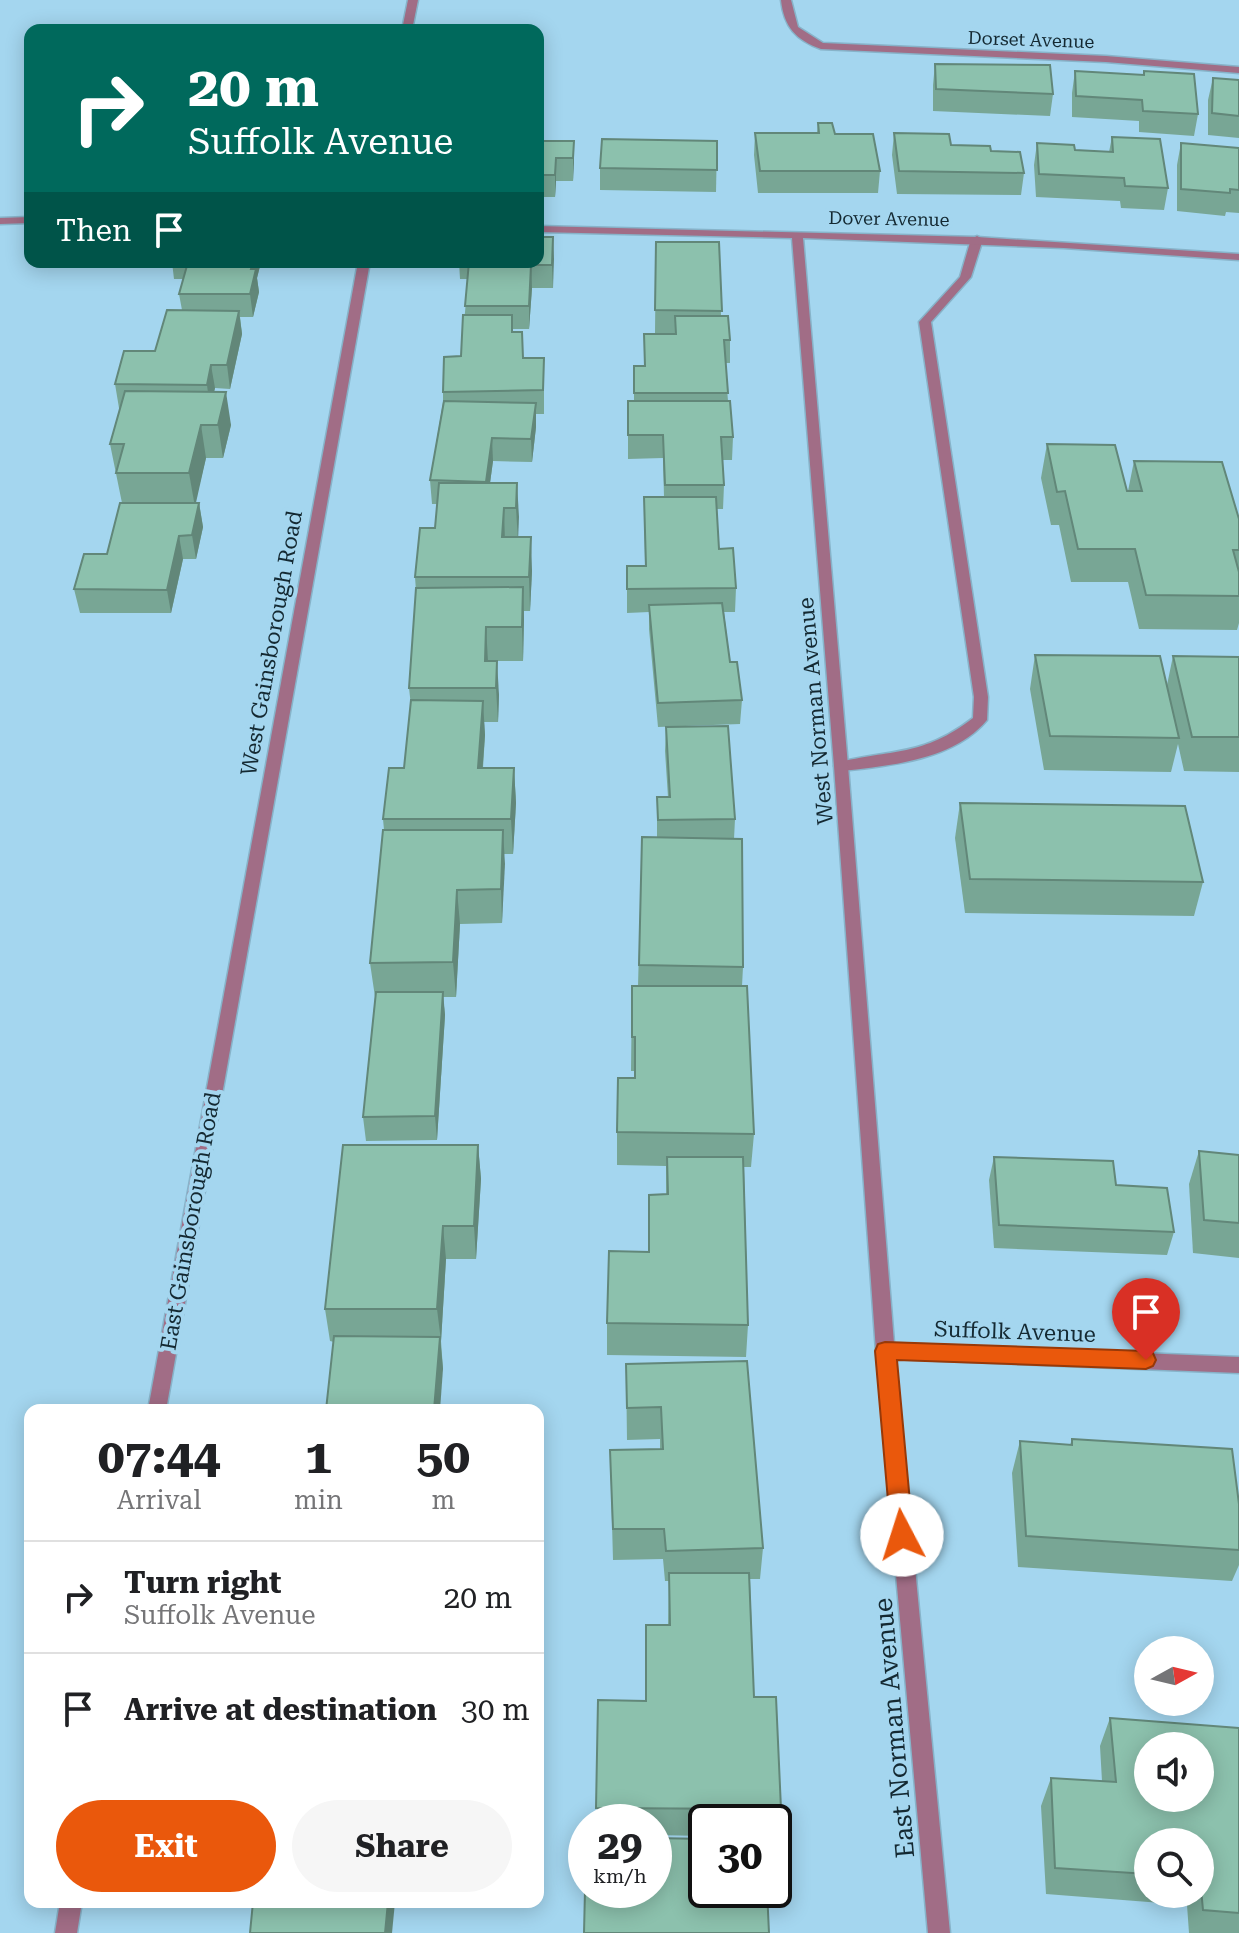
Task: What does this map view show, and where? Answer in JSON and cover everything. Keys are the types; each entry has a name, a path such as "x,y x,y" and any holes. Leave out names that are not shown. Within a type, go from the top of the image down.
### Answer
{"street":[{"path":"408,24 413,0"},
{"name":"Dorset Avenue","path":"786,0 787,23 800,36 821,46 1106,59 1239,70"},
{"path":"0,221 24,220"},
{"name":"Dover Avenue","path":"544,229 977,239 1125,246 1239,257"},
{"name":"West Norman Avenue","path":"797,235 873,1182"},
{"path":"841,766 893,761 962,737 980,720 981,697 925,322 966,280 974,261 977,239"},
{"name":"West Gainsborough Road","path":"223,1032 363,268"},
{"name":"East Gainsborough Road","path":"158,1404 223,1032"},
{"name":"East Norman Avenue","path":"873,1182 885,1351 939,1933"},
{"name":"Suffolk Avenue","path":"885,1351 1239,1365"},
{"path":"66,1933 70,1908"}],"building":[{"path":"935,64 1050,65 1053,94 936,89"},
{"path":"1075,71 1194,74 1198,114 1143,111 1142,100 1076,96"},
{"path":"1213,78 1239,80 1239,116 1212,113"},
{"path":"818,123 832,123 835,134 873,134 880,171 760,171 755,133 819,133"},
{"path":"894,133 949,134 951,145 990,146 991,151 1020,152 1024,173 899,171"},
{"path":"1112,137 1160,139 1168,188 1125,186 1124,178 1039,174 1037,143 1074,145 1075,150 1113,152"},
{"path":"602,139 717,141 717,170 600,168"},
{"path":"544,141 574,141 573,158 556,158 555,175 544,175"},
{"path":"1181,143 1239,148 1239,190 1230,189 1230,193 1181,189"},
{"path":"544,237 553,237 552,265 544,265"},
{"path":"656,242 719,242 722,311 655,310"},
{"path":"186,268 256,269 250,294 179,294"},
{"path":"468,268 531,268 529,306 465,306"},
{"path":"167,310 239,311 227,365 211,365 207,385 115,384 124,351 155,351"},
{"path":"463,315 512,315 512,332 522,332 523,358 544,358 543,390 443,392 444,357 461,356"},
{"path":"675,316 728,316 730,340 724,340 728,393 634,393 634,366 645,366 644,334 676,334"},
{"path":"125,391 226,392 218,425 201,425 189,473 116,473 124,444 110,444"},
{"path":"444,401 536,403 531,439 492,438 486,482 430,480"},
{"path":"628,401 730,401 733,437 721,437 724,485 665,485 663,435 628,435"},
{"path":"1047,444 1115,445 1127,491 1142,491 1134,461 1222,462 1239,519 1239,550 1233,550 1239,572 1239,596 1146,595 1135,549 1078,549 1065,491 1057,492"},
{"path":"439,483 517,483 516,508 504,508 502,537 531,537 529,577 415,577 420,528 435,528"},
{"path":"644,497 716,497 719,549 733,548 736,588 627,589 627,566 646,566"},
{"path":"120,503 199,503 192,535 179,536 167,590 74,589 84,554 107,554"},
{"path":"523,587 522,627 486,627 485,661 497,661 496,688 409,688 416,588"},
{"path":"722,603 730,662 737,662 742,700 658,703 649,605"},
{"path":"1035,655 1160,656 1179,738 1050,736"},
{"path":"1173,656 1239,657 1239,737 1192,737"},
{"path":"411,700 483,701 478,768 514,768 511,819 383,819 389,768 404,768"},
{"path":"728,726 735,819 658,820 657,797 670,797 666,727"},
{"path":"960,803 1185,806 1203,882 970,879"},
{"path":"383,830 503,830 501,889 457,890 453,962 370,963"},
{"path":"642,837 742,839 743,967 639,965"},
{"path":"632,986 747,986 754,1134 617,1132 618,1078 635,1078"},
{"path":"376,992 443,992 435,1116 363,1117"},
{"path":"343,1145 478,1145 474,1226 443,1226 437,1309 325,1309"},
{"path":"1199,1151 1239,1155 1239,1223 1204,1220"},
{"path":"667,1157 743,1157 748,1325 607,1323 609,1251 649,1252 649,1195 668,1194"},
{"path":"994,1157 1113,1161 1116,1185 1167,1188 1174,1232 999,1225"},
{"path":"334,1336 440,1337 434,1404 327,1404"},
{"path":"747,1361 763,1548 666,1551 664,1529 613,1529 610,1450 663,1449 661,1407 627,1408 626,1364"},
{"path":"1072,1439 1232,1449 1239,1504 1239,1550 1026,1536 1020,1441 1072,1445"},
{"path":"669,1573 749,1573 754,1697 776,1697 781,1804 688,1804 688,1808 672,1808 672,1804 596,1804 598,1700 646,1701 646,1625 670,1625"},
{"path":"1110,1718 1239,1728 1239,1913 1203,1910 1214,1908 1214,1828 1134,1828 1134,1873 1055,1868 1051,1778 1116,1782"},
{"path":"672,1838 688,1839 688,1908 768,1908 769,1933 584,1933 585,1908 672,1908"},
{"path":"252,1908 387,1908 385,1933 250,1933"}],"route":[{"path":"902,1535 885,1351 1146,1360"}]}
